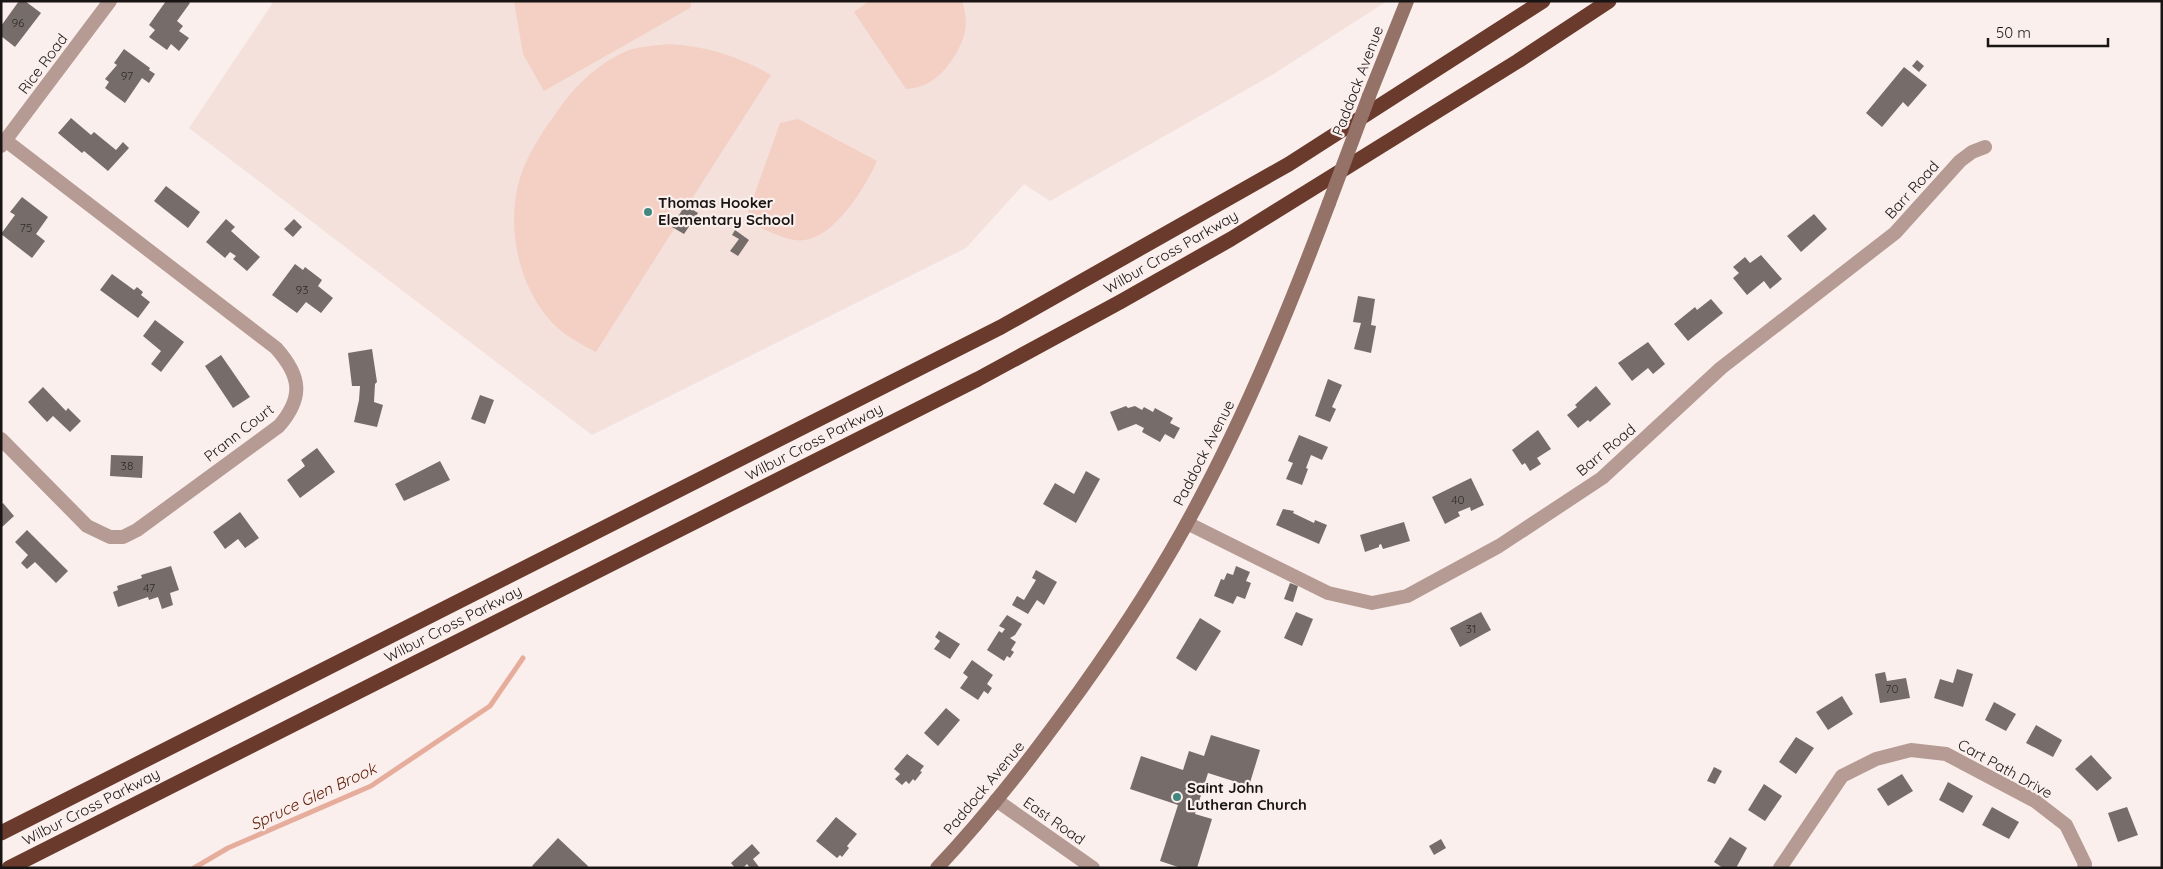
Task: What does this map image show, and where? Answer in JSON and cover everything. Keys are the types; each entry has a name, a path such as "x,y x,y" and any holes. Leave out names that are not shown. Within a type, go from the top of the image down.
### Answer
{"highway":[{"name":"Wilbur Cross Parkway","path":"1,833 1002,327 1289,164 1543,1"},
{"name":"Wilbur Cross Parkway","path":"9,868 934,401 1052,339 1232,239 1511,66 1609,1"}],"main road":[{"name":"Paddock Avenue","path":"937,868 1032,756 1099,663 1144,596 1187,523 1220,462 1297,290 1369,96 1407,1"}],"street":[{"name":"Rice Road","path":"3,143 110,1"},
{"name":"Prann Court","path":"1,440 87,526 110,537 123,537 136,530 279,426 291,412 296,396 296,380 289,362 276,348 3,143"},
{"name":"Barr Road","path":"1187,523 1328,593 1372,603 1407,596 1499,546 1602,478 1721,368 1895,233 1960,162 1972,152 1985,147"},
{"name":"Cart Path Drive","path":"1780,868 1842,776 1876,759 1911,750 1946,754 2035,801 2066,825 2085,864 2084,868"},
{"name":"East Road","path":"996,800 1093,868"}],"shaded area":[{"name":"Thomas Hooker Elementary School","path":"274,1 1387,1 1272,75 1050,201 1024,184 966,248 592,435 189,128"},
{"path":"514,1 692,1 690,8 544,91 523,54"},
{"path":"869,1 962,1 966,24 963,40 943,72 929,83 906,89 854,12"},
{"path":"668,44 695,47 721,53 746,62 771,75 691,200 668,205 674,229 596,352 560,330 534,298 525,279 515,237 516,195 521,175 535,144 561,106 586,78 605,63 627,51"},
{"path":"798,119 877,161 864,186 845,213 833,225 821,234 808,239 795,240 745,221 780,123"}],"building":[{"path":"19,1 25,1 41,13 15,47 1,36 1,26"},
{"path":"166,1 188,1 190,3 177,21 183,26 179,31 189,38 179,51 171,44 167,50 149,37 155,30 149,25"},
{"path":"124,49 150,68 149,70 155,74 149,83 142,78 125,103 105,88 109,82 105,79 117,65 114,63"},
{"path":"1917,60 1924,66 1919,72 1912,66"},
{"path":"1904,67 1927,85 1908,107 1903,102 1882,127 1866,113"},
{"path":"71,118 91,135 94,132 116,150 123,142 129,148 108,171 58,133"},
{"path":"166,186 200,212 188,228 154,201"},
{"path":"22,197 48,217 36,234 45,241 32,258 1,234 15,215 10,212"},
{"path":"685,205 698,213 684,234 672,227"},
{"path":"1814,214 1827,229 1801,252 1787,236"},
{"path":"226,219 235,227 231,231 260,257 247,271 233,259 236,256 230,252 225,258 206,242"},
{"path":"294,219 302,227 293,237 284,229"},
{"path":"735,230 749,240 738,256 730,251 739,239 732,235"},
{"path":"1761,255 1782,279 1770,289 1764,281 1747,295 1733,278 1739,273 1733,267 1745,257 1750,263"},
{"path":"295,264 303,270 305,267 322,280 318,286 333,298 321,313 306,302 297,313 272,295"},
{"path":"112,274 134,290 137,287 143,292 141,295 150,302 138,318 100,290"},
{"path":"1358,296 1375,299 1371,325 1376,326 1371,353 1354,349 1361,323 1353,322"},
{"path":"1711,299 1723,313 1688,341 1674,324 1695,307 1697,310"},
{"path":"155,320 184,342 161,372 151,364 161,351 143,336"},
{"path":"1648,342 1665,364 1653,374 1648,368 1632,381 1618,363"},
{"path":"372,349 377,382 375,384 374,402 383,405 377,427 354,422 360,386 352,386 348,353"},
{"path":"221,355 250,397 233,408 205,366"},
{"path":"1328,379 1342,385 1332,407 1336,409 1330,422 1315,416"},
{"path":"1596,386 1611,404 1590,422 1588,420 1578,428 1567,415"},
{"path":"43,387 66,411 68,408 81,421 70,432 53,416 47,422 28,402"},
{"path":"480,395 494,400 485,424 471,419"},
{"path":"1126,406 1128,408 1135,406 1142,410 1144,407 1153,412 1155,408 1173,418 1170,423 1180,428 1174,439 1165,434 1160,442 1142,432 1144,428 1136,424 1118,431 1110,412"},
{"path":"1538,430 1551,449 1537,458 1541,464 1530,471 1525,463 1522,465 1512,450"},
{"path":"1299,435 1328,447 1322,460 1311,455 1302,485 1286,479 1293,463 1288,461"},
{"path":"317,448 335,472 300,498 287,480 305,466 301,460"},
{"path":"111,455 143,456 142,478 110,476"},
{"path":"440,461 450,480 404,501 395,484"},
{"path":"1086,471 1100,479 1076,523 1043,504 1055,483 1074,494"},
{"path":"1471,478 1484,505 1471,511 1470,507 1458,512 1460,516 1445,524 1432,497"},
{"path":"3,503 14,516 1,528 1,505"},
{"path":"1283,509 1294,511 1293,513 1314,523 1315,520 1327,525 1319,544 1276,525"},
{"path":"240,512 259,538 245,548 238,539 225,549 213,532"},
{"path":"1404,522 1410,541 1383,549 1381,544 1379,547 1365,552 1360,535"},
{"path":"27,530 68,571 56,583 35,562 27,569 21,563 28,555 15,542"},
{"path":"171,566 179,590 170,593 173,605 162,609 158,597 149,600 148,597 118,607 113,592 118,590 117,586 142,578 141,575"},
{"path":"1236,566 1250,572 1246,581 1251,583 1245,599 1237,596 1233,604 1214,596 1221,579 1224,580 1227,573 1233,575"},
{"path":"1036,570 1057,582 1044,605 1037,600 1028,614 1012,605 1017,596 1024,600 1036,580 1032,578"},
{"path":"1290,583 1298,586 1293,602 1284,599"},
{"path":"1296,612 1313,619 1302,646 1284,638"},
{"path":"1481,612 1491,630 1460,647 1450,628"},
{"path":"1007,615 1022,624 1015,635 1010,638 1016,642 1011,650 1014,652 1010,658 1007,656 1004,661 987,650 999,631 1002,633 1005,629 999,626"},
{"path":"1200,618 1221,631 1196,671 1176,658"},
{"path":"939,631 960,644 950,659 934,649 940,641 935,637"},
{"path":"972,660 993,675 987,684 992,688 988,694 984,691 978,700 960,688 968,677 963,673"},
{"path":"1957,669 1973,674 1963,707 1934,698 1940,679 1953,683"},
{"path":"1885,672 1887,681 1906,678 1910,698 1880,703 1875,674"},
{"path":"1842,696 1853,714 1828,730 1816,712"},
{"path":"1994,702 2016,714 2006,731 1985,720"},
{"path":"946,708 960,720 938,746 924,733"},
{"path":"2036,725 2062,740 2053,757 2026,743"},
{"name":"Saint John Lutheran Church","path":"1211,735 1260,750 1249,786 1208,773 1195,814 1212,819 1197,868 1181,868 1160,861 1178,805 1130,789 1141,756 1183,770 1189,751 1204,756"},
{"path":"1796,737 1814,748 1796,774 1779,762"},
{"path":"907,754 924,766 915,781 913,779 909,784 906,781 902,785 895,779 900,774 894,769"},
{"path":"2091,755 2112,778 2097,791 2075,769"},
{"path":"1714,767 1722,771 1715,784 1707,781"},
{"path":"1902,774 1913,791 1888,806 1877,789"},
{"path":"1948,782 1973,796 1963,813 1939,800"},
{"path":"1764,784 1782,796 1765,821 1748,810"},
{"path":"1992,807 2019,822 2009,839 1982,825"},
{"path":"2127,807 2138,835 2118,842 2108,813"},
{"path":"836,817 857,834 847,846 849,848 842,857 840,855 837,858 816,841"},
{"path":"1730,837 1747,848 1736,868 1723,868 1714,862"},
{"path":"558,838 588,866 587,868 534,868 532,866"},
{"path":"1441,839 1446,848 1434,855 1429,846"},
{"path":"752,844 760,853 753,859 759,867 750,868 747,864 743,868 735,868 731,863"}],"waterway":[{"name":"Spruce Glen Brook","path":"194,868 228,848 371,786 490,706 523,658"}],"place":[{"name":"Thomas Hooker Elementary School","path":"648,212"},
{"name":"Saint John Lutheran Church","path":"1177,797"}]}
